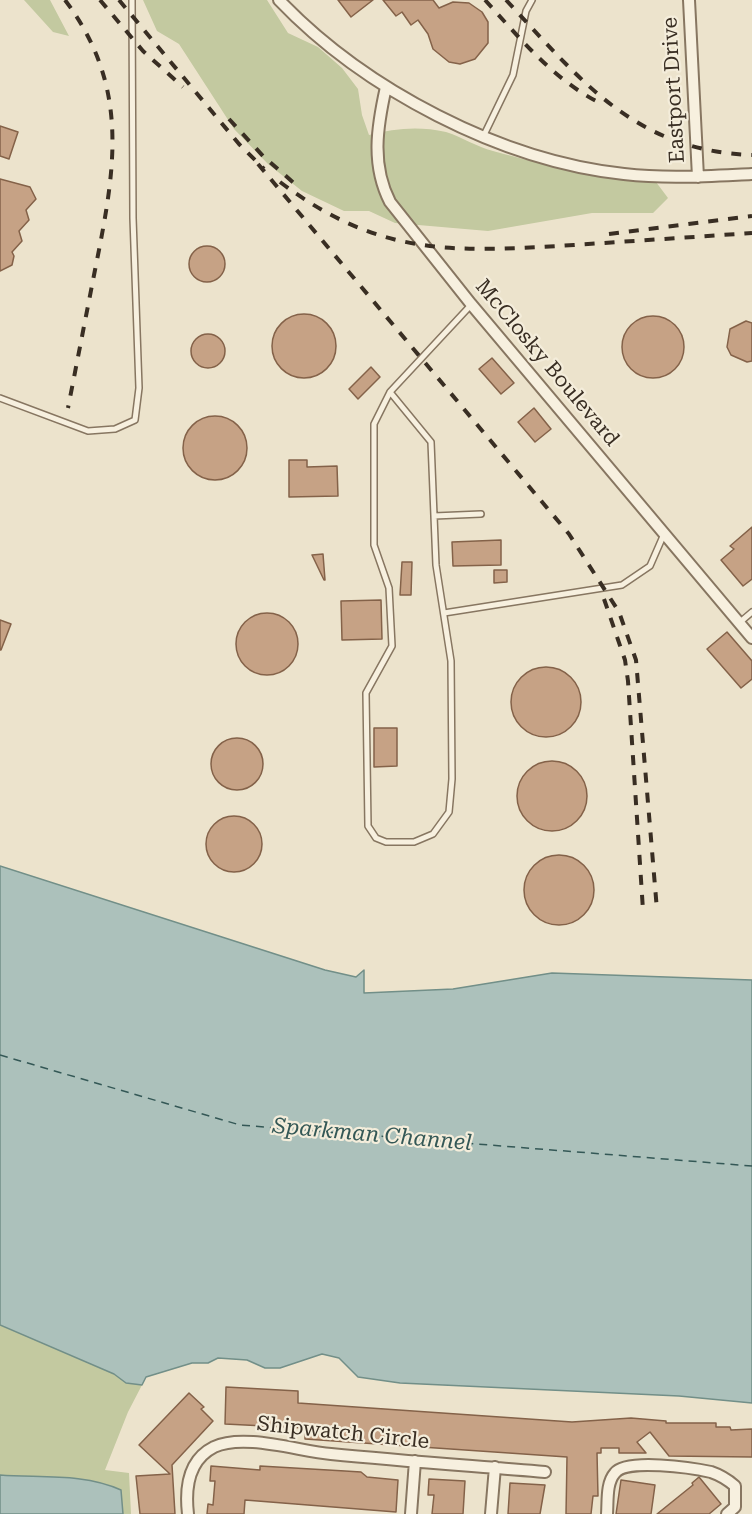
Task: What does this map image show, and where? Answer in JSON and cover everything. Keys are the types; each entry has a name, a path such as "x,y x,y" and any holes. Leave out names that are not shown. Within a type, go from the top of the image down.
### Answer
{"street":[{"path":"279,0 325,44 387,87 462,127 527,152 622,174 698,177 752,174"},
{"name":"Eastport Drive","path":"688,0 698,177"},
{"name":"McClosky Boulevard","path":"387,87 378,122 377,148 383,189 402,219 752,638"},
{"name":"Shipwatch Circle","path":"188,1514 188,1484 192,1469 205,1452 220,1444 238,1442 306,1452 545,1472"},
{"path":"411,1514 415,1461"},
{"path":"607,1514 609,1485 614,1473 622,1466 639,1465 695,1470 712,1473 726,1479 735,1486 736,1497 735,1507 727,1514"},
{"path":"491,1514 495,1467"}],"lane":[{"path":"0,398 88,431 115,429 135,420 139,388 133,218 132,0"},
{"path":"484,135 513,75 526,11 532,0"},
{"path":"390,392 431,442 436,565 451,661 452,779 449,812 433,834 414,842 386,842 375,838 368,826 366,693 392,646 389,588 374,545 374,424 390,392 471,304"},
{"path":"434,516 481,514"},
{"path":"444,613 622,585 650,566 664,534"},
{"path":"739,623 752,612"}],"green space":[{"path":"24,0 50,0 69,36 53,32"},
{"path":"143,0 267,0 288,33 318,47 342,68 358,89 362,115 369,135 408,129 446,132 487,149 553,166 594,175 656,182 668,198 653,213 592,213 488,231 395,223 369,211 344,211 302,191 268,164 234,129 179,44 157,31"},
{"path":"0,1325 115,1374 126,1383 142,1385 128,1412 105,1470 129,1473 131,1514 0,1514"}],"water":[{"name":"Sparkman Channel","path":"0,866 325,970 356,977 364,970 364,993 453,989 552,973 752,980 752,1403 679,1396 400,1383 358,1377 339,1358 322,1354 280,1368 265,1368 247,1360 218,1358 208,1363 192,1363 146,1377 142,1385 126,1383 114,1374 0,1325"},
{"path":"0,1475 62,1477 107,1485 121,1490 123,1514 0,1514"}],"building":[{"path":"338,0 373,0 351,17"},
{"path":"383,0 433,0 439,8 453,2 469,3 482,12 488,22 488,43 475,59 460,64 449,62 433,49 428,34 418,20 411,25 402,12 396,16"},
{"path":"0,126 18,132 9,159 0,156"},
{"path":"0,179 30,187 36,199 26,210 29,220 19,231 22,241 12,252 14,256 12,265 0,271"},
{"path":"207,246 219,252 225,264 219,276 207,282 195,276 189,264 195,252"},
{"path":"304,314 316,316 327,323 334,334 336,346 334,358 327,369 316,376 304,378 292,376 281,369 274,358 272,346 274,334 281,323 292,316"},
{"path":"653,316 665,318 675,325 682,335 684,347 682,359 675,369 665,376 653,378 641,376 631,369 624,359 622,347 624,335 631,325 641,318"},
{"path":"746,321 752,323 752,361 747,362 731,355 727,347 730,329"},
{"path":"208,334 220,339 225,351 220,363 208,368 196,363 191,351 196,339"},
{"path":"492,358 514,383 501,394 479,369"},
{"path":"371,367 380,377 358,399 349,389"},
{"path":"534,408 551,429 535,442 518,422"},
{"path":"215,416 227,418 238,425 245,436 247,448 245,460 238,471 227,478 215,480 203,478 192,471 185,460 183,448 185,436 192,425 203,418"},
{"path":"289,460 307,460 307,467 337,466 338,496 289,497"},
{"path":"752,527 752,579 743,586 721,560 734,549 730,546"},
{"path":"501,540 501,565 453,566 452,542"},
{"path":"323,554 325,580 312,555"},
{"path":"402,562 412,562 411,595 400,595"},
{"path":"494,570 507,570 507,582 494,583"},
{"path":"381,600 382,639 342,640 341,601"},
{"path":"261,613 273,613 289,622 296,632 298,644 296,656 289,666 273,675 261,675 250,670 241,661 236,650 236,638 241,627 250,618"},
{"path":"0,620 11,624 1,650 0,650"},
{"path":"727,632 752,661 752,679 741,688 707,649"},
{"path":"546,667 559,670 571,677 578,689 581,702 578,715 571,727 559,734 546,737 533,734 521,727 514,715 511,702 514,689 521,677 533,670"},
{"path":"374,728 397,728 397,766 374,767"},
{"path":"232,738 242,738 256,745 263,764 256,783 242,790 232,790 222,786 215,779 211,769 211,759 215,749 222,742"},
{"path":"552,761 565,764 577,771 584,783 587,796 584,809 577,821 565,828 552,831 539,828 527,821 520,809 517,796 520,783 527,771 539,764"},
{"path":"228,816 240,816 250,820 258,828 262,844 258,860 250,868 240,872 228,872 218,868 210,860 206,850 206,838 210,828 218,820"},
{"path":"559,855 572,858 584,865 591,877 594,890 591,903 584,915 572,922 559,925 546,922 534,915 527,903 524,890 527,877 534,865 546,858"},
{"path":"226,1387 298,1391 298,1403 572,1422 631,1418 666,1421 666,1423 716,1423 716,1427 730,1427 731,1430 752,1429 752,1457 669,1456 650,1432 637,1442 646,1453 619,1453 619,1448 601,1448 601,1453 597,1453 598,1496 593,1496 591,1514 566,1514 567,1457 305,1439 305,1428 225,1424"},
{"path":"189,1393 204,1407 201,1409 213,1421 172,1465 175,1514 140,1514 136,1476 170,1474 139,1445"},
{"path":"211,1466 260,1470 260,1466 361,1472 367,1477 398,1480 396,1512 245,1500 244,1514 207,1514 208,1504 213,1505 215,1481 210,1481"},
{"path":"699,1477 721,1504 709,1514 657,1514 693,1485 692,1483"},
{"path":"429,1479 465,1481 463,1514 432,1514 434,1495 428,1495"},
{"path":"621,1480 655,1485 651,1514 616,1514"},
{"path":"510,1483 545,1485 540,1514 508,1514"}],"ferry route":[{"path":"0,1055 240,1125 752,1166"}],"railway":[{"path":"65,0 86,33 100,65 109,98 112,130 112,164 108,198 68,408"},
{"path":"100,0 143,51 183,87"},
{"path":"119,0 239,144 264,169"},
{"path":"485,0 550,68 596,101"},
{"path":"506,0 585,83 612,106 642,125 674,140 711,150 752,155"},
{"path":"229,119 263,156 295,184"},
{"path":"258,164 569,534 619,612 636,660 657,910"},
{"path":"280,182 317,207 352,225 386,237 420,245 492,249 752,233"},
{"path":"609,234 752,216"},
{"path":"604,599 625,660 628,681 643,910"}]}
